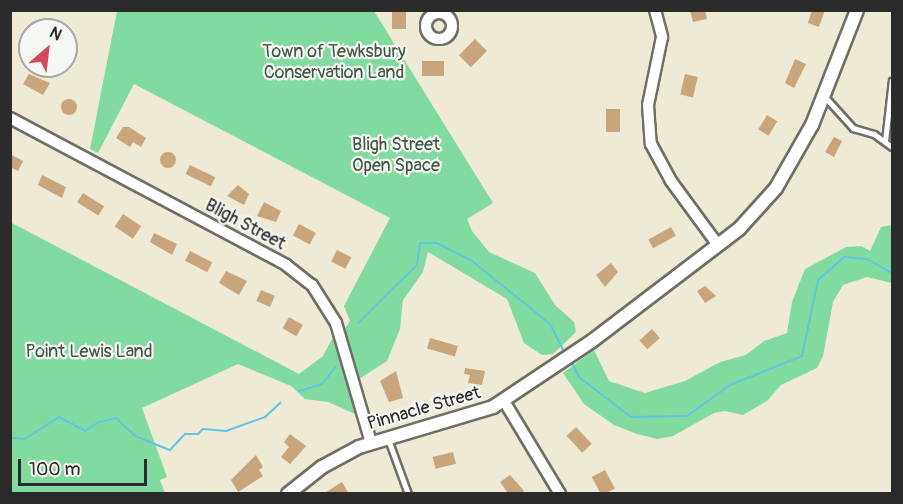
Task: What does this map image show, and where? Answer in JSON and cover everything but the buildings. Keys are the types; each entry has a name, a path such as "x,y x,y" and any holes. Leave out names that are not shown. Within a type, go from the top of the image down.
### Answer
{"street":[{"path":"655,10 662,37 648,105 651,144 671,181 718,245"},
{"name":"Pinnacle Street","path":"288,494 322,467 371,443 463,417 504,401 656,293 718,245 776,188 824,96 857,10"},
{"name":"Bligh Street","path":"10,118 286,265 312,285 336,323 371,443"},
{"path":"504,401 560,494"}],"lane":[{"path":"885,141 892,81"},
{"path":"824,96 853,128 885,141 892,147"},
{"path":"387,438 408,494"}],"green space":[{"path":"117,11 374,11 493,203 467,219 472,231 489,252 535,273 555,305 574,322 576,332 553,354 542,355 524,343 507,299 428,252 423,272 403,300 400,329 387,361 347,387 355,414 328,402 305,399 291,386 238,364 142,408 167,477 160,480 165,493 11,493 10,222 299,374 323,356 333,337 335,344 350,321 344,306 390,218 134,84 98,153 90,149"},
{"path":"892,225 892,283 867,277 843,285 833,302 823,356 817,368 781,385 767,401 743,415 725,411 714,413 673,436 657,439 614,425 584,404 563,373 594,350 609,381 645,393 685,381 720,362 746,355 764,341 787,333 792,302 805,269 846,247 861,246 870,251 881,227"}],"waterway":[{"path":"358,323 417,265 420,243 437,243 472,261 550,324 563,349"},
{"path":"573,365 579,377 631,417 687,416 730,385 802,356 818,280 844,257 867,259 892,273"},
{"path":"299,391 322,384 336,367"},
{"path":"10,438 25,439 59,417 85,431 99,422 116,418 135,436 170,450 185,434 198,434 203,429 226,431 265,417 280,403"}],"park label":[{"name":"Town of Tewksbury Conservation Land","path":"334,63"},
{"name":"Bligh Street Open Space","path":"396,156"},
{"name":"Point Lewis Land","path":"89,352"}]}
